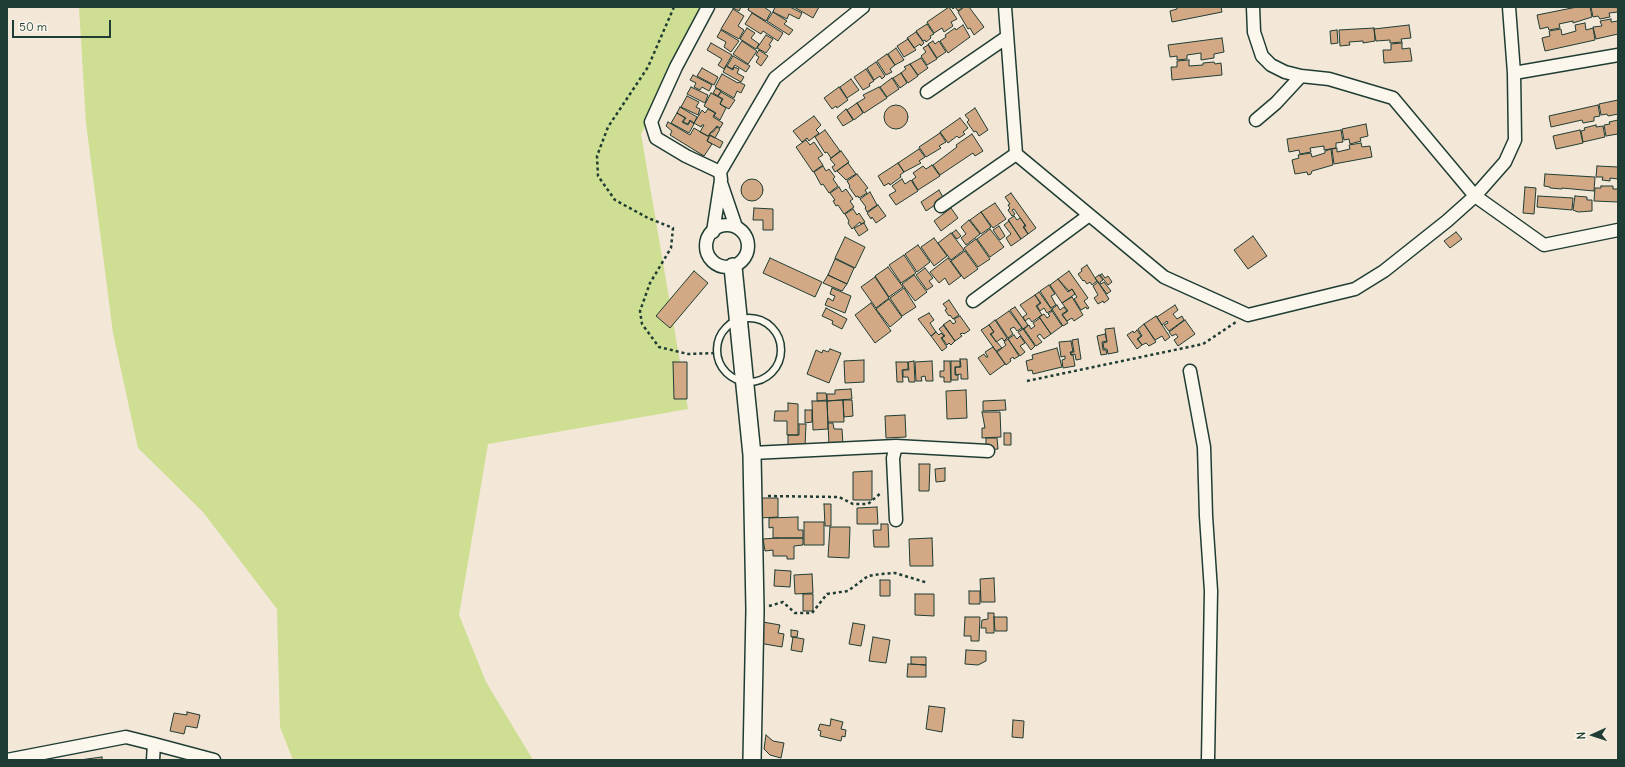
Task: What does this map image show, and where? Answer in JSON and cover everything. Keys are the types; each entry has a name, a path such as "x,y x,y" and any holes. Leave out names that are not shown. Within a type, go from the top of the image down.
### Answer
{"street":[{"path":"708,7 676,67 651,122 656,138 720,176 736,227 745,236 748,248 743,260 733,266 721,266 711,259 707,248 707,242 713,232 720,176 775,78 863,7"},
{"path":"1005,7 1016,154 1088,216 1164,277 1248,315 1355,289 1384,271 1447,221 1475,196 1505,162 1515,140 1514,73 1509,7"},
{"path":"1253,7 1254,32 1262,56 1271,65 1285,72 1301,76 1329,79 1393,98 1475,196 1544,245 1618,230"},
{"path":"927,92 1007,37"},
{"path":"1514,73 1618,55"},
{"path":"1256,120 1276,103 1301,76"},
{"path":"941,206 1016,154"},
{"path":"973,301 1088,216"},
{"path":"713,232 723,226 736,227"},
{"path":"733,266 740,321 752,453 755,610 752,760"},
{"path":"1190,371 1204,447 1206,516 1211,591 1208,760"},
{"path":"752,453 896,446 988,451"},
{"path":"896,446 893,458 896,520"},
{"path":"7,760 126,738 214,760"},
{"path":"153,760 154,744"}],"lane":[{"path":"746,318 757,319 767,324 775,332 780,342 778,364 771,373 762,380 752,382 732,378 724,371 719,363 716,353 717,343 721,334 727,326 740,321 746,318"}],"path":[{"path":"674,7 648,67 608,127 597,156 598,176 615,200 648,218 673,228 671,248 650,283 640,311 642,324 659,347 688,354 716,353"},
{"path":"1027,381 1203,344 1248,315"},
{"path":"753,496 839,497 853,504 868,504 878,497 894,480"},
{"path":"755,610 783,602 795,613 812,613 826,594 848,591 868,576 895,573 928,583"}],"green space":[{"path":"79,7 708,7 641,134 688,409 488,444 459,615 486,682 533,760 293,760 280,727 277,609 203,512 138,448 113,333 86,123"}],"building":[{"path":"731,7 741,7 739,11"},
{"path":"749,7 764,7 771,12 766,21 748,10"},
{"path":"775,7 790,7 802,13 799,19 789,14 787,19 773,12"},
{"path":"794,7 819,7 813,18"},
{"path":"949,7 957,19 951,22 953,26 944,32 942,28 934,33 927,22"},
{"path":"955,7 963,7 958,11"},
{"path":"964,7 969,7 984,27 974,35 970,28 968,29 958,12"},
{"path":"1177,7 1221,7 1222,12 1172,22 1170,11 1177,9"},
{"path":"1577,7 1590,7 1592,17 1573,23 1573,21 1559,24 1560,28 1549,30 1548,27 1540,29 1537,15"},
{"path":"1591,7 1617,7 1618,12 1609,13 1610,17 1600,19 1598,16 1593,17"},
{"path":"733,9 744,16 738,26 744,30 739,39 721,29"},
{"path":"773,12 787,21 784,24 793,30 789,35 767,21"},
{"path":"752,13 783,33 778,41 763,31 761,34 745,24"},
{"path":"1611,19 1611,22 1618,21 1618,34 1596,39 1593,27 1602,26 1600,21"},
{"path":"1585,23 1586,30 1593,28 1595,40 1545,51 1542,38 1550,36 1549,31 1561,29 1562,35 1576,31 1575,25"},
{"path":"927,24 934,34 930,36 931,38 926,42 925,40 923,41 916,31"},
{"path":"963,25 970,37 948,53 940,41 946,37 945,35 955,28 956,30"},
{"path":"1409,25 1411,38 1401,39 1402,42 1390,43 1390,40 1376,41 1374,29"},
{"path":"747,28 755,33 751,38 759,44 756,49 740,39"},
{"path":"1374,28 1375,41 1363,43 1363,41 1349,42 1350,45 1340,46 1339,30"},
{"path":"721,30 739,41 731,52 724,47 726,42 717,37"},
{"path":"1337,30 1338,43 1331,44 1330,31"},
{"path":"916,32 924,43 921,46 920,44 914,48 907,38"},
{"path":"766,35 773,39 769,45 771,46 766,53 757,48"},
{"path":"1222,38 1224,52 1214,54 1214,58 1201,60 1201,53 1187,55 1187,59 1177,60 1177,56 1170,57 1168,45"},
{"path":"908,39 916,50 904,57 897,46"},
{"path":"742,41 757,51 748,64 733,54"},
{"path":"933,41 935,44 939,41 946,52 937,58 928,44"},
{"path":"711,43 732,55 724,69 718,65 722,59 707,50"},
{"path":"1402,43 1402,49 1410,48 1412,61 1384,63 1383,50 1391,50 1391,44"},
{"path":"928,45 937,59 927,65 921,56 926,52 923,48"},
{"path":"896,48 904,60 895,65 888,54"},
{"path":"759,50 768,56 761,66 756,62 759,57 756,55"},
{"path":"887,54 895,65 890,69 892,72 886,75 877,61"},
{"path":"733,56 750,66 746,72 735,65 732,69 727,66"},
{"path":"921,58 928,68 918,75 910,64"},
{"path":"1189,60 1189,66 1203,65 1203,63 1221,63 1222,75 1172,80 1171,67 1177,67 1177,61"},
{"path":"876,62 885,76 882,79 880,76 874,80 867,68"},
{"path":"910,64 918,76 908,83 901,73 906,69 904,67"},
{"path":"726,66 733,70 734,67 739,69 737,73 744,77 741,82 723,72"},
{"path":"702,68 718,77 714,85 697,76"},
{"path":"866,69 874,81 869,84 870,86 863,90 854,77"},
{"path":"901,73 907,83 900,88 893,78"},
{"path":"722,74 738,83 739,82 745,85 741,93 737,91 734,98 715,87"},
{"path":"693,75 712,85 709,91 702,87 700,90 694,87 696,83 690,80"},
{"path":"892,78 899,89 887,97 880,87"},
{"path":"851,79 859,90 847,98 840,87"},
{"path":"691,87 708,95 705,103 687,94"},
{"path":"839,87 848,100 837,108 836,106 832,109 824,98"},
{"path":"879,87 887,98 864,113 857,103 865,98 863,95"},
{"path":"716,88 721,91 718,96 713,93"},
{"path":"721,92 735,100 729,109 720,104 723,99 718,96"},
{"path":"711,93 722,99 720,104 726,108 720,120 714,116 716,113 704,106"},
{"path":"687,96 699,102 696,107 700,109 698,115 681,107"},
{"path":"1618,100 1618,114 1608,116 1607,114 1601,115 1599,104"},
{"path":"857,103 863,113 854,120 847,110"},
{"path":"896,105 905,108 908,117 905,126 896,129 887,126 884,117 887,108"},
{"path":"1598,105 1600,116 1594,117 1594,121 1583,123 1582,120 1551,127 1549,116"},
{"path":"680,107 697,117 694,123 690,120 688,124 683,122 686,118 677,113"},
{"path":"975,108 988,130 979,136 967,122 969,120 965,115"},
{"path":"708,109 715,113 713,117 723,123 720,128 717,126 708,136 700,132 704,125 701,127 694,123 702,110 705,113"},
{"path":"846,109 853,120 843,126 837,117"},
{"path":"677,113 685,118 682,122 688,125 690,121 694,124 689,133 671,123"},
{"path":"814,116 821,125 816,130 819,133 809,141 807,138 802,142 793,131"},
{"path":"960,118 968,128 963,132 965,134 959,138 957,136 948,143 940,132"},
{"path":"1618,120 1618,134 1606,136 1604,125"},
{"path":"668,122 690,135 694,128 709,137 707,141 712,144 704,156 670,135 672,131 666,126"},
{"path":"1366,124 1368,136 1360,138 1361,141 1350,144 1349,139 1344,140 1342,129"},
{"path":"1596,125 1596,127 1603,126 1605,137 1583,142 1581,131 1585,130 1584,128"},
{"path":"717,127 720,129 715,138 709,135 713,132"},
{"path":"825,130 840,151 831,158 827,152 825,153 815,137"},
{"path":"1341,130 1343,142 1336,143 1336,148 1324,150 1324,146 1310,148 1311,152 1300,154 1299,150 1289,152 1287,139"},
{"path":"1580,130 1583,143 1556,149 1553,136"},
{"path":"940,133 946,142 939,146 941,148 926,157 919,147"},
{"path":"972,134 983,151 975,156 973,153 940,175 933,165 957,147 956,145"},
{"path":"710,135 723,142 720,148 707,141"},
{"path":"806,140 810,145 814,142 823,155 818,158 823,165 813,172 796,147"},
{"path":"1361,143 1362,147 1370,146 1372,157 1334,164 1332,149 1337,148 1337,152 1350,149 1349,145"},
{"path":"919,149 925,157 919,161 921,163 904,172 898,163"},
{"path":"1331,149 1333,165 1312,171 1311,174 1308,175 1307,172 1295,174 1292,160 1299,158 1298,155 1311,153 1312,157 1325,153 1325,151"},
{"path":"841,151 849,162 835,172 832,167 835,165 830,159"},
{"path":"848,163 856,174 846,180 837,171"},
{"path":"898,163 904,172 900,175 901,177 890,185 889,183 884,186 878,176"},
{"path":"932,165 940,176 918,190 912,180 916,177 913,173 923,166 926,169"},
{"path":"823,166 826,171 829,169 835,177 833,179 838,186 829,193 823,184 821,185 814,172"},
{"path":"1597,166 1618,167 1618,179 1610,178 1610,181 1602,180 1603,177 1596,177"},
{"path":"857,174 868,188 865,190 867,193 859,198 858,196 856,197 847,181"},
{"path":"1545,174 1595,177 1594,191 1550,188 1544,186"},
{"path":"752,179 756,180 762,186 762,194 756,200 752,201 748,200 742,194 741,190 742,186 748,180"},
{"path":"902,179 905,184 911,180 918,191 896,205 889,195 896,191 892,186"},
{"path":"1601,186 1613,186 1613,189 1618,189 1618,202 1594,201 1595,188 1601,188"},
{"path":"839,187 842,192 846,189 853,199 850,201 854,207 844,214 838,205 836,206 833,201 835,200 830,193"},
{"path":"1525,187 1536,188 1534,214 1523,213"},
{"path":"939,190 944,199 926,211 921,202"},
{"path":"870,192 877,205 867,212 866,207 860,199"},
{"path":"1011,193 1036,228 1028,234 1024,227 1026,226 1014,209 1012,210 1015,214 1012,216 1008,210 1010,208 1008,205 1010,204 1005,197"},
{"path":"1538,196 1573,198 1572,210 1537,207"},
{"path":"1575,196 1587,197 1587,200 1592,200 1592,211 1578,212 1573,210"},
{"path":"995,203 1006,219 993,228 981,212"},
{"path":"878,205 886,216 876,223 867,213"},
{"path":"754,208 773,209 773,230 763,230 763,220 753,220"},
{"path":"951,208 958,218 941,231 934,221"},
{"path":"853,209 857,215 859,213 865,222 861,224 860,222 852,229 845,214"},
{"path":"981,212 991,227 981,234 970,220"},
{"path":"1014,216 1017,220 1020,218 1025,225 1023,227 1028,234 1021,239 1008,220"},
{"path":"969,220 980,234 966,245 961,238 966,234 961,227"},
{"path":"1009,221 1021,239 1011,246 1006,238 1011,234 1004,225"},
{"path":"864,223 868,230 859,236 854,228"},
{"path":"999,226 1005,236 1000,240 993,230"},
{"path":"990,229 1004,247 990,257 977,239"},
{"path":"956,230 961,236 957,239 952,233"},
{"path":"1456,232 1462,239 1450,248 1444,241"},
{"path":"951,233 964,250 951,260 938,243"},
{"path":"1253,236 1267,256 1248,269 1234,250"},
{"path":"845,237 865,247 855,268 835,258"},
{"path":"934,238 947,256 934,266 921,247"},
{"path":"976,239 990,259 978,267 964,248"},
{"path":"918,245 930,262 917,272 905,254"},
{"path":"965,251 978,269 964,279 951,261"},
{"path":"904,255 916,273 901,283 889,265"},
{"path":"770,258 822,282 815,297 763,273"},
{"path":"948,258 961,276 949,285 945,278 939,283 930,272"},
{"path":"835,259 854,268 847,284 828,275"},
{"path":"1087,265 1097,281 1092,285 1090,282 1087,284 1084,280 1083,281 1078,274 1082,271 1081,269"},
{"path":"888,267 903,287 889,297 875,276"},
{"path":"925,268 933,278 929,281 933,286 927,290 916,275"},
{"path":"694,271 708,283 670,328 656,316"},
{"path":"1069,271 1088,298 1084,301 1089,308 1087,309 1086,307 1081,310 1074,299 1077,297 1072,289 1069,291 1058,279"},
{"path":"1102,274 1105,278 1108,276 1112,282 1108,285 1100,275"},
{"path":"828,275 847,284 842,291 823,283"},
{"path":"914,275 927,292 915,301 902,284"},
{"path":"1099,275 1103,280 1100,282 1101,284 1104,282 1111,291 1107,294 1095,278"},
{"path":"875,277 889,298 876,308 861,287"},
{"path":"1058,279 1068,292 1072,289 1075,294 1062,303 1050,285"},
{"path":"1098,282 1109,299 1104,303 1103,301 1098,304 1094,298 1098,295 1093,286"},
{"path":"1049,285 1055,294 1051,296 1056,305 1051,308 1040,291"},
{"path":"832,288 851,296 845,313 825,305 828,298 833,301 835,296 830,294"},
{"path":"904,288 916,307 902,316 890,298"},
{"path":"1039,292 1052,310 1047,313 1044,308 1040,311 1037,306 1041,303 1035,295"},
{"path":"1035,295 1040,303 1036,306 1042,315 1032,322 1029,318 1025,321 1023,317 1027,314 1020,305"},
{"path":"1072,297 1083,315 1074,321 1072,318 1067,321 1062,315 1068,311 1062,303"},
{"path":"889,299 902,317 890,327 876,309"},
{"path":"949,300 959,315 953,319 945,310 947,309 943,304"},
{"path":"871,303 891,331 875,343 855,315"},
{"path":"1057,305 1060,310 1064,307 1067,311 1062,314 1068,323 1063,326 1052,309"},
{"path":"1175,305 1178,310 1173,314 1177,319 1182,316 1184,320 1169,331 1164,325 1168,323 1167,321 1162,325 1157,317"},
{"path":"1015,307 1028,325 1023,329 1010,310"},
{"path":"826,308 847,319 842,329 832,324 833,321 822,316"},
{"path":"1009,311 1022,328 1017,331 1014,327 1010,329 1013,334 1008,338 996,320"},
{"path":"1052,311 1062,326 1051,334 1039,317 1044,314 1047,318 1050,316 1048,314"},
{"path":"929,313 934,320 930,323 936,332 931,336 918,319"},
{"path":"960,316 970,330 964,334 960,334 962,336 955,341 943,325 950,320 953,324 956,322 954,319"},
{"path":"1156,316 1170,337 1165,341 1162,336 1155,340 1144,324"},
{"path":"1040,318 1051,334 1044,339 1040,334 1037,336 1042,342 1036,346 1024,329 1029,325 1031,329 1035,326 1033,323"},
{"path":"995,320 1007,338 1004,341 1002,338 996,342 991,334 994,332 989,325"},
{"path":"1185,320 1195,334 1178,346 1174,340 1178,337 1176,334 1172,336 1169,332"},
{"path":"1144,324 1156,342 1149,346 1146,343 1142,345 1138,339 1142,336 1138,329"},
{"path":"944,325 955,341 951,345 949,343 947,345 942,338 945,336 939,329"},
{"path":"989,325 994,332 990,334 1002,348 996,351 981,330"},
{"path":"1114,328 1118,352 1108,354 1107,349 1104,349 1103,343 1107,342 1105,329"},
{"path":"1023,329 1035,346 1031,350 1018,332"},
{"path":"1137,330 1141,336 1137,339 1142,345 1137,349 1127,335 1133,331 1134,333"},
{"path":"936,332 939,335 941,333 944,336 941,338 947,347 942,351 931,336"},
{"path":"1105,334 1107,341 1102,342 1103,350 1106,350 1107,354 1101,355 1097,336"},
{"path":"1014,335 1017,339 1020,336 1025,343 1020,346 1025,352 1020,356 1008,339"},
{"path":"1008,339 1019,356 1014,359 1013,357 1010,359 1011,361 1006,365 997,352 1006,345 1004,342"},
{"path":"1078,339 1081,359 1076,360 1075,354 1071,355 1071,352 1074,352 1072,340"},
{"path":"1071,341 1073,352 1070,352 1071,355 1073,355 1075,366 1063,368 1062,360 1065,359 1065,356 1061,357 1059,342"},
{"path":"993,347 1005,364 990,375 978,358 984,354 988,357 985,352"},
{"path":"1057,348 1062,367 1033,374 1032,370 1028,371 1026,361 1033,359 1032,355"},
{"path":"830,349 841,353 829,383 807,374 816,350 822,353 823,350 828,352"},
{"path":"960,359 967,359 968,379 961,379 961,374 956,375 955,367 961,367"},
{"path":"864,360 864,382 845,383 844,361"},
{"path":"914,361 915,382 909,382 908,377 903,377 903,370 909,370 908,362"},
{"path":"932,361 933,381 926,381 925,376 921,377 922,381 916,381 915,362"},
{"path":"944,361 950,361 951,382 944,382 944,377 940,377 940,371 944,371"},
{"path":"951,361 960,361 960,367 955,367 955,375 958,375 958,380 951,380"},
{"path":"673,362 687,362 687,399 674,399"},
{"path":"896,362 908,362 908,369 902,370 903,382 897,382"},
{"path":"851,389 852,399 827,401 827,394 835,394 835,390"},
{"path":"966,390 967,418 947,419 946,391"},
{"path":"817,393 826,393 827,400 817,401"},
{"path":"843,400 844,422 828,422 827,401"},
{"path":"843,400 852,400 853,416 844,417"},
{"path":"1005,400 1006,410 983,411 983,401"},
{"path":"812,401 827,401 828,429 813,430"},
{"path":"788,403 798,404 798,435 787,435 787,421 774,421 775,411 788,411"},
{"path":"805,410 812,410 812,422 805,423"},
{"path":"982,412 1000,412 1001,437 982,438 982,428 985,428"},
{"path":"905,415 906,437 886,438 885,416"},
{"path":"828,423 833,423 834,429 842,429 843,445 829,445"},
{"path":"799,424 806,424 805,446 788,445 788,435 799,435"},
{"path":"1004,433 1011,433 1011,445 1004,445"},
{"path":"986,438 997,438 998,449 986,450"},
{"path":"919,464 930,464 929,491 919,491"},
{"path":"945,468 945,481 936,482 935,469"},
{"path":"872,471 872,500 853,500 853,472"},
{"path":"760,498 778,498 778,517 760,518"},
{"path":"824,504 831,504 831,526 825,526"},
{"path":"877,507 878,524 857,524 857,508"},
{"path":"798,517 798,530 803,530 803,538 773,538 773,527 769,528 769,518"},
{"path":"804,522 824,522 824,545 804,545"},
{"path":"881,524 888,524 889,547 874,547 873,530 881,530"},
{"path":"830,527 850,527 849,558 828,557"},
{"path":"803,538 803,545 794,546 794,559 787,559 787,556 773,556 773,550 765,551 763,539"},
{"path":"932,538 933,566 910,566 909,539"},
{"path":"775,570 791,571 790,587 774,586"},
{"path":"812,574 813,593 795,594 794,575"},
{"path":"994,578 995,602 981,602 980,579"},
{"path":"880,580 890,580 890,596 880,596"},
{"path":"969,591 980,591 980,604 969,604"},
{"path":"803,594 813,594 813,611 803,611"},
{"path":"915,594 934,594 934,616 915,615"},
{"path":"988,613 994,613 994,633 986,633 986,628 981,628 982,620 988,619"},
{"path":"965,617 980,617 979,641 971,641 971,636 964,636"},
{"path":"994,617 1007,617 1007,631 995,631"},
{"path":"763,622 780,625 778,633 784,634 782,647 759,643"},
{"path":"853,623 865,625 861,646 849,644"},
{"path":"791,630 798,631 797,637 791,637"},
{"path":"793,637 804,639 802,652 791,650"},
{"path":"873,637 890,640 886,663 869,661"},
{"path":"966,650 986,651 986,661 978,665 965,664"},
{"path":"911,657 926,657 926,665 911,664"},
{"path":"908,664 926,665 926,677 907,677"},
{"path":"929,706 945,708 942,732 926,729"},
{"path":"187,712 200,715 197,728 186,726 184,734 170,731 174,713 187,715"},
{"path":"831,719 843,722 841,729 846,730 845,737 842,736 841,741 820,736 821,731 818,730 820,724 830,726"},
{"path":"1013,720 1024,721 1023,738 1012,737"},
{"path":"766,735 773,741 784,743 781,758 770,755 764,749"},
{"path":"102,757 102,760 80,760 87,759"}]}
